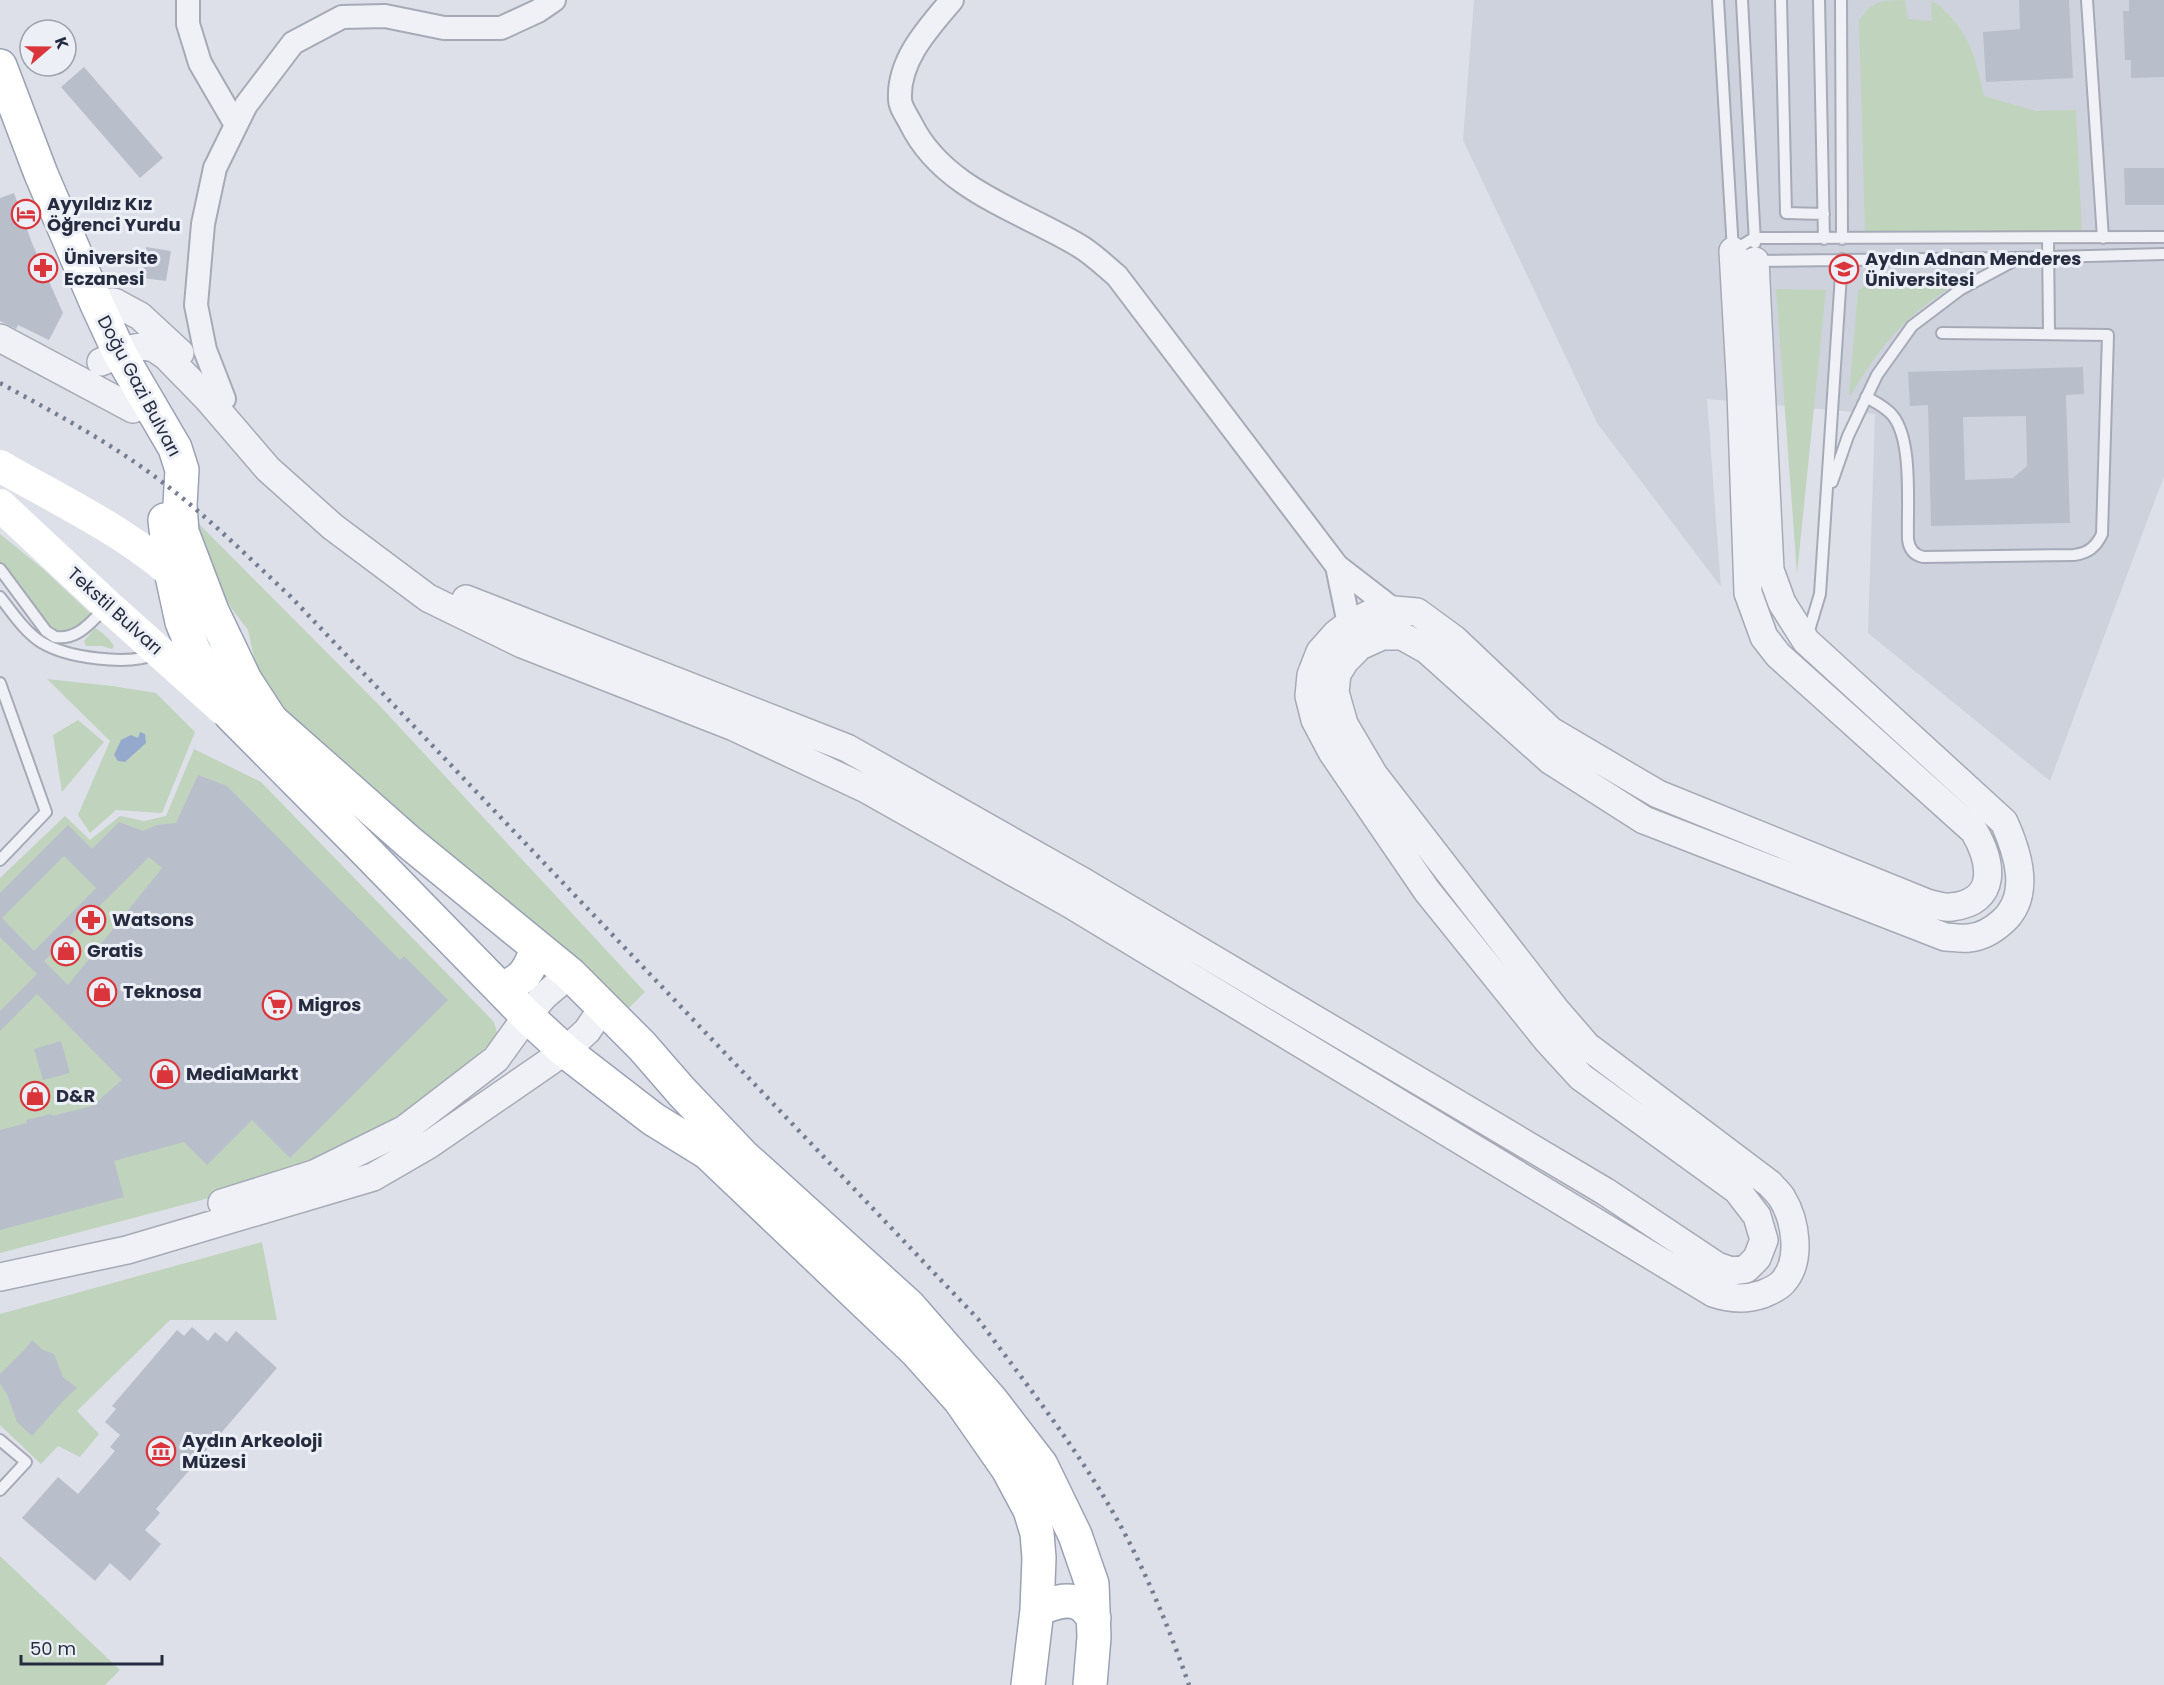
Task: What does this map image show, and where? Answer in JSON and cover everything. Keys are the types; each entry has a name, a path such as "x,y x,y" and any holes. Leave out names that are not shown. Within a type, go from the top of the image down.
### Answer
{"main road":[{"name":"Doğu Gazi Bulvarı","path":"0,66 110,358 175,448 182,470 180,505 182,532 212,611 245,680 271,720 410,843 570,974 604,1006 742,1155 909,1306 992,1400 1041,1465 1075,1535 1092,1584 1094,1637 1090,1685"},
{"path":"0,106 110,358 160,457 171,571 182,622 194,651 231,715 527,1016 565,1051 653,1119 708,1153 916,1351 960,1400 1008,1469 1030,1510 1037,1533 1039,1558 1032,1679"},
{"path":"5,477 115,532 171,571 212,611"},
{"name":"Tekstil Bulvarı","path":"0,505 107,605 231,715"},
{"path":"115,532 142,534 165,518"},
{"path":"501,989 517,983 530,968 537,949"},
{"path":"1037,1610 1050,1604 1067,1601 1081,1604 1094,1618"}],"street":[{"path":"188,0 188,24 200,63 236,125"},
{"path":"224,399 205,350 196,305 202,224 215,168 246,105 293,43 342,17 384,16 444,28 501,27 538,11 554,0"},
{"path":"952,0 917,42 901,81 900,101 919,140 945,168 985,196 1080,246 1117,276 1337,567 1394,610"},
{"path":"91,304 114,302 140,316 171,343 279,458 359,531 440,590 847,748 1082,881 1606,1192 1717,1266 1731,1271 1746,1269 1757,1258 1764,1240 1757,1216 1737,1190 1581,1077 1546,1040 1427,891 1332,752 1315,720 1309,696 1311,675 1320,652 1336,634 1349,624 1374,612 1394,610 1417,612 1455,639 1551,731 1658,794 1927,903 1949,907 1980,897 1987,885 1988,867 1984,849 1974,831 1778,655 1764,637 1748,593 1741,392 1748,250"},
{"path":"110,358 145,346 154,348 166,356 276,476 333,527 428,598 522,644 734,727 866,789 1070,904 1713,1293 1728,1299 1758,1296 1783,1282 1795,1254 1789,1213 1782,1198 1770,1184 1587,1046 1555,1009 1374,775 1344,724 1335,692 1337,674 1345,661 1360,646 1382,636 1402,636 1427,650 1550,760 1644,820 1945,937 1969,938 1992,930 2011,914 2019,892 2019,865 2014,843 2004,822 1806,640 1782,603 1770,570 1748,250"},
{"path":"0,338 134,409"},
{"path":"1337,567 1349,624"},
{"path":"0,1260 162,1222 314,1174 405,1129 496,1059 544,996 570,974"},
{"path":"0,1277 127,1250 373,1177 430,1144 565,1051 587,1031 604,1006"}],"lane":[{"path":"1718,0 1748,250"},
{"path":"1742,0 1748,250"},
{"path":"1781,0 1786,213 1824,214"},
{"path":"1819,0 1824,239"},
{"path":"1841,0 1842,238"},
{"path":"2087,0 2103,238"},
{"path":"1748,250 1842,238 2164,237"},
{"path":"2048,238 2049,333"},
{"path":"1748,250 1842,259 2164,254"},
{"path":"1827,496 1848,436 1876,375 1912,326 1961,289 2018,258"},
{"path":"1806,640 1820,594 1842,259"},
{"path":"1866,397 1888,410 1902,431 1906,449 1908,539 1915,553 1923,556 2082,554 2095,546 2102,534 2108,335 1942,333"},
{"path":"0,569 46,631 55,638 71,637 79,633 107,605"},
{"path":"0,597 39,641 57,650 90,657 131,659 147,658 161,652"},
{"path":"0,683 46,812 0,860"},
{"path":"0,1440 26,1462 0,1490"}],"shaded area":[{"name":"Aydın Adnan Menderes Üniversitesi","path":"1474,0 2164,0 2164,476 2050,781 1868,633 1875,414 1707,399 1721,587 1597,423 1463,140"}],"green space":[{"path":"1905,0 1908,19 1932,21 1931,2 1940,6 1955,22 1972,51 1984,96 2036,111 2076,110 2082,234 1865,234 1859,21 1868,9 1877,3"},
{"path":"1947,282 1947,290 1931,300 1904,323 1881,350 1849,395 1858,291 1872,284"},
{"path":"1776,289 1826,290 1797,574"},
{"path":"191,516 379,705 645,992 629,1008 278,704 256,667 248,630 232,609 212,573"},
{"path":"0,534 43,569 92,615 79,630 56,635 46,626 21,587 0,563"},
{"path":"95,628 110,641 114,646 112,649 102,646 86,646 84,641"},
{"path":"47,679 156,693 195,732 162,813 116,810 90,833 78,815 110,741"},
{"path":"78,720 104,742 62,792 53,735"},
{"path":"194,749 261,782 494,1022 498,1037 380,1135 213,1197 0,1253 0,878 65,816 90,840 120,816 144,821 166,816"},
{"path":"262,1242 277,1320 170,1320 77,1411 99,1434 80,1457 58,1446 41,1464 0,1425 0,1314"},
{"path":"0,1556 120,1670 105,1685 0,1685"}],"water":[{"path":"140,732 145,734 146,743 125,762 118,761 114,755 121,740 131,735 138,738"}],"building":[{"path":"2019,0 2069,0 2073,78 1986,82 1983,32 2020,29"},
{"path":"2129,0 2164,0 2164,77 2131,78 2131,60 2125,60 2123,11 2129,11"},
{"path":"84,67 163,158 140,178 61,87 71,78 78,78 78,72"},
{"path":"2124,168 2164,168 2164,205 2125,205"},
{"path":"14,193 32,243 63,313 49,340 18,325 16,329 0,321 0,198"},
{"path":"146,247 171,251 166,281 142,278"},
{"path":"2083,367 2084,394 2066,395 2070,523 1931,526 1928,405 1910,406 1908,372","holes":["2026,416 2027,466 2013,478 1965,480 1963,417"]},
{"path":"198,775 227,786 400,960 404,956 448,1000 290,1158 252,1120 207,1165 184,1142 114,1161 124,1197 0,1230 0,1130 27,1123 26,1120 92,1106 122,1080 37,994 0,1031 0,1011 37,974 0,937 0,893 68,825 92,849 119,822 143,831 157,825 176,823","holes":["64,856 96,888 34,951 2,918","149,857 162,868 68,985 44,961"]},
{"path":"61,1041 70,1073 43,1080 34,1049"},
{"name":"Aydın Arkeoloji Müzesi","path":"192,1327 208,1341 215,1332 227,1342 236,1331 277,1368 156,1509 160,1513 145,1530 161,1544 130,1581 110,1563 95,1581 22,1518 58,1477 78,1494 115,1451 110,1447 120,1435 105,1422 116,1409 112,1406 177,1330 184,1336"},
{"path":"32,1340 43,1350 54,1354 63,1377 77,1388 32,1436 17,1422 7,1394 0,1384 0,1374"}],"railway":[{"path":"0,383 95,437 150,473 205,517 291,597 978,1319 1064,1435 1121,1526 1165,1621 1189,1685"}],"place":[{"name":"Ayyıldız Kız Öğrenci Yurdu","path":"26,214"},
{"name":"Üniversite Eczanesi","path":"43,268"},
{"name":"Aydın Adnan Menderes Üniversitesi","path":"1844,269"},
{"name":"Watsons","path":"91,920"},
{"name":"Gratis","path":"66,951"},
{"name":"Teknosa","path":"102,992"},
{"name":"Migros","path":"277,1005"},
{"name":"MediaMarkt","path":"165,1074"},
{"name":"D&R","path":"35,1096"},
{"name":"Aydın Arkeoloji Müzesi","path":"161,1451"}]}
